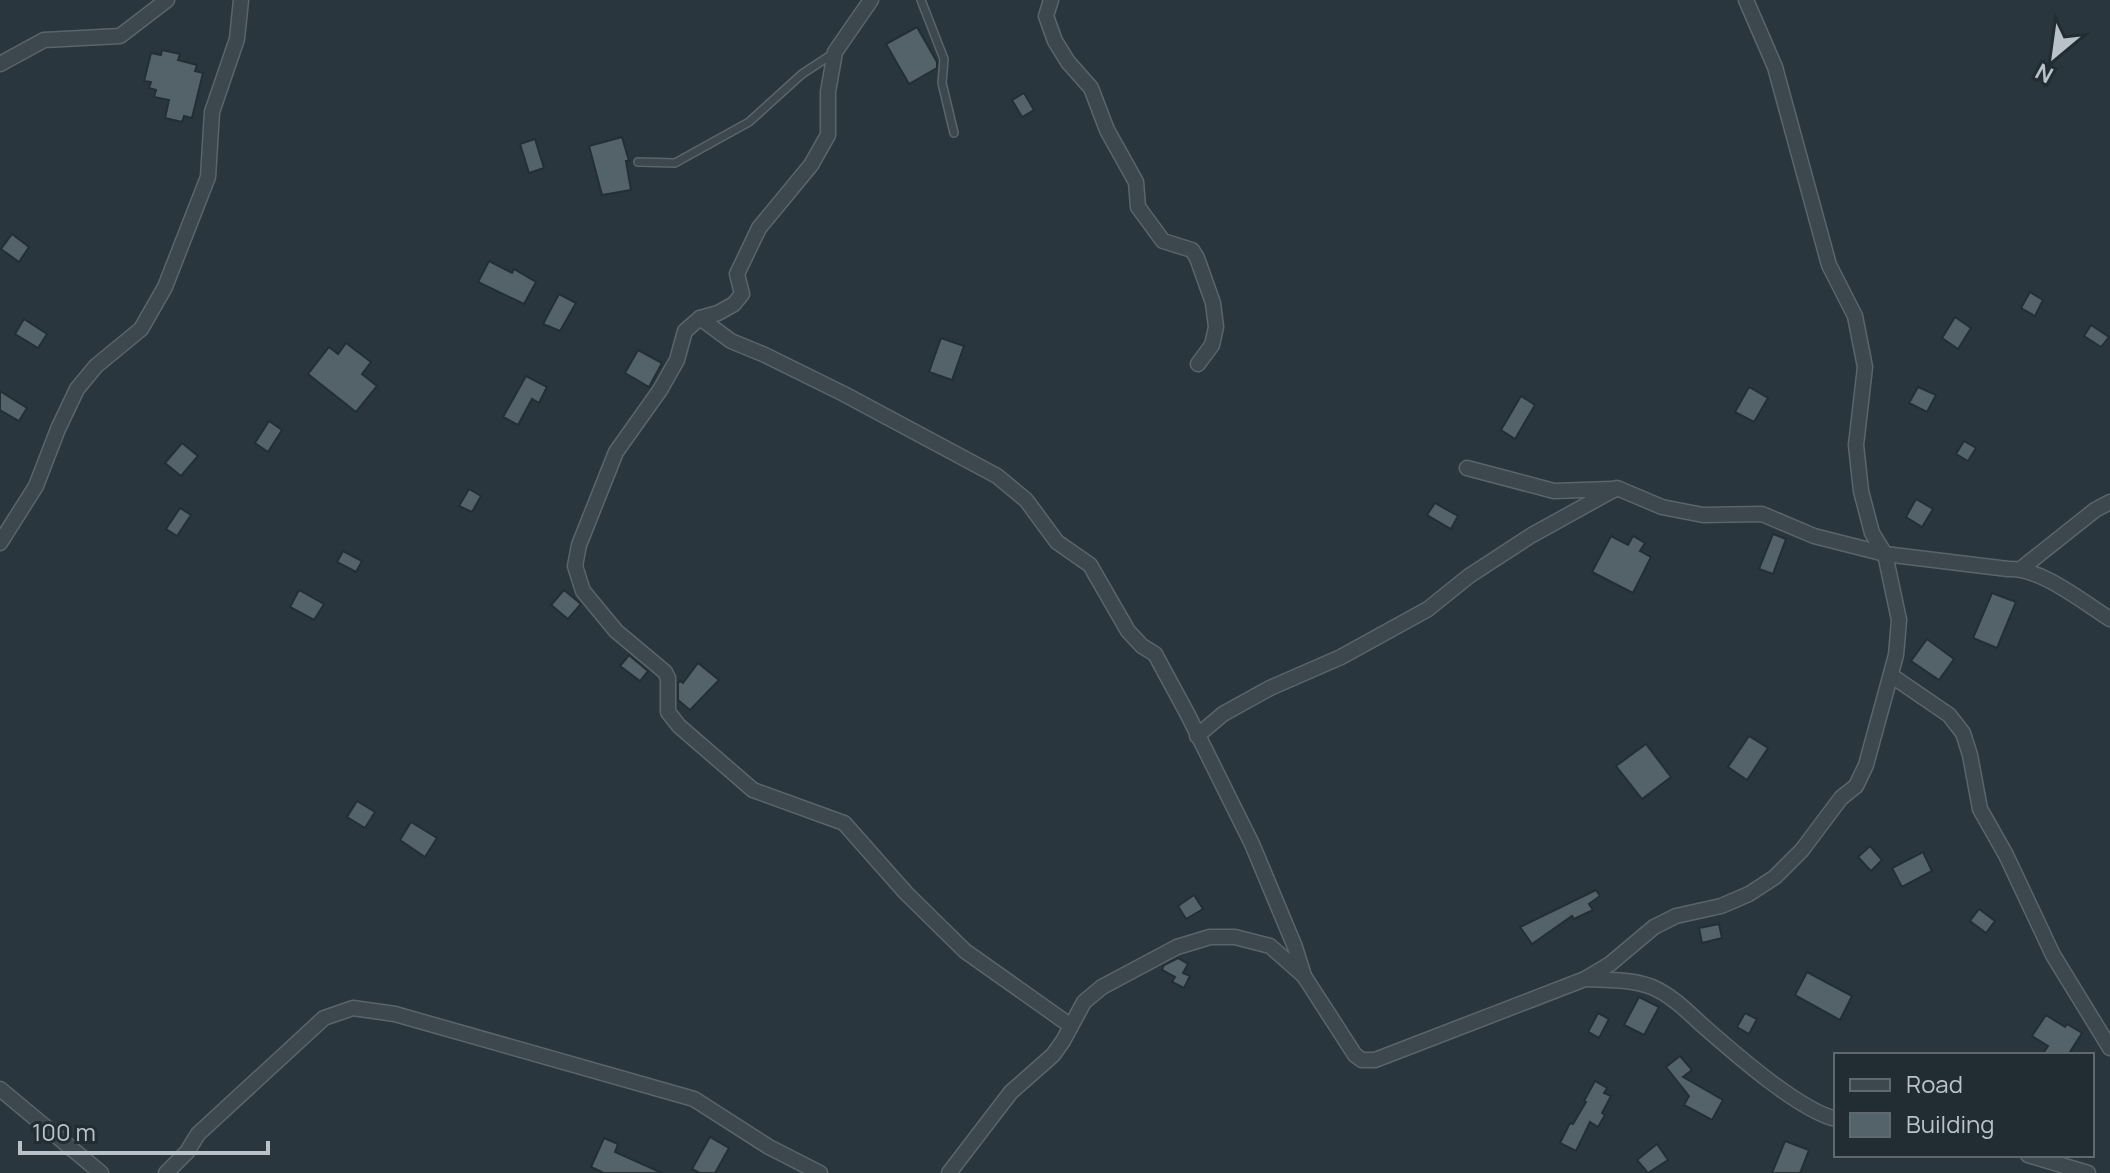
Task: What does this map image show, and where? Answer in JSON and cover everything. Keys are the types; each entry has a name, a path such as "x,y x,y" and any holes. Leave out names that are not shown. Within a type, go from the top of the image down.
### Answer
{"street":[{"path":"0,64 44,40 120,36 167,0"},
{"path":"0,543 36,486 77,389 96,366 141,329 165,287 208,177 212,112 237,39 241,0"},
{"path":"871,0 835,52 828,92 828,135 811,165 759,228 737,274 742,294 734,304 700,318 685,331 677,360 660,390 616,452 579,545 575,566 583,591 616,631 665,672 668,678 668,712 679,726 753,790 844,823 906,893 965,951 1071,1026"},
{"path":"1051,0 1046,16 1055,41 1068,62 1091,88 1107,130 1136,182 1138,207 1163,241 1192,250 1197,258 1213,303 1216,327 1212,345 1198,364"},
{"path":"700,318 731,341 844,394 997,476 1026,500 1057,542 1090,565 1128,631 1155,654 1252,844 1304,976 1355,1055 1367,1061 1536,1000 1585,979 1610,964 1654,927 1676,916 1721,906 1749,894 1775,877 1802,850 1841,798 1856,786 1866,765 1892,676 1899,620 1885,554 1872,533 1861,491 1856,445 1865,367 1855,316 1829,265 1775,67 1746,0"},
{"path":"1467,468 1554,491 1617,488 1662,507 1703,515 1762,514 1814,536 1885,554 2008,569 2022,568 2110,619"},
{"path":"1197,736 1223,714 1270,688 1341,657 1428,609 1469,576 1532,535 1617,488"},
{"path":"2022,568 2095,510 2110,502"},
{"path":"1892,676 1949,715 1963,733 1980,809 2006,855 2053,955 2110,1048"},
{"path":"949,1173 1011,1092 1053,1055 1084,1002 1102,987 1177,947 1210,937 1235,937 1270,946 1304,976"},
{"path":"1585,979 1653,987 1676,1001 1742,1060 1811,1109 1834,1118"},
{"path":"166,1173 187,1152 198,1134 301,1038 324,1018 353,1008 395,1014 694,1099 769,1147 820,1173"},
{"path":"0,1089 101,1173"},
{"path":"2035,1157 2088,1173"}],"lane":[{"path":"921,0 944,59 942,83 954,133"},
{"path":"638,162 675,163 749,122 802,74 835,52"}],"building":[{"path":"917,27 937,62 937,68 909,84 886,44"},
{"path":"162,50 180,54 178,60 197,65 195,71 203,73 192,118 184,116 182,122 165,118 169,100 154,97 156,90 149,88 151,82 144,81 151,53 161,55"},
{"path":"1024,93 1034,110 1022,117 1012,100"},
{"path":"622,137 629,161 626,161 631,190 602,195 589,146"},
{"path":"535,139 544,168 529,173 520,144"},
{"path":"12,234 29,247 19,262 1,249"},
{"path":"489,261 512,273 514,269 536,282 524,304 478,282"},
{"path":"2030,292 2043,300 2035,316 2021,308"},
{"path":"559,294 576,303 560,331 543,324"},
{"path":"1955,317 1971,328 1958,349 1942,338"},
{"path":"24,319 47,334 38,348 15,334"},
{"path":"2091,325 2109,337 2101,347 2084,336"},
{"path":"941,338 964,346 952,380 929,372"},
{"path":"346,343 371,362 362,374 377,386 356,412 308,374 329,347 338,354"},
{"path":"638,350 662,363 649,387 625,373"},
{"path":"526,376 547,387 539,403 532,399 518,425 503,417"},
{"path":"1749,387 1768,398 1754,422 1735,412"},
{"path":"1918,387 1936,395 1927,412 1909,403"},
{"path":"0,391 27,408 19,421 0,410"},
{"path":"1521,396 1535,405 1515,439 1501,430"},
{"path":"269,421 282,430 268,452 255,443"},
{"path":"1964,441 1976,448 1968,461 1956,454"},
{"path":"182,443 198,456 181,476 165,463"},
{"path":"469,489 481,496 472,512 459,506"},
{"path":"1916,499 1933,509 1922,527 1906,517"},
{"path":"1435,503 1458,516 1451,529 1427,515"},
{"path":"180,508 191,515 177,536 166,529"},
{"path":"1773,534 1786,539 1773,574 1759,569"},
{"path":"1611,536 1628,545 1633,536 1645,543 1640,551 1651,557 1633,593 1592,572"},
{"path":"343,551 362,561 356,572 337,562"},
{"path":"299,590 324,604 314,620 290,607"},
{"path":"564,590 581,604 568,619 551,605"},
{"path":"1992,593 2016,602 1997,648 1973,638"},
{"path":"1927,639 1954,659 1939,680 1911,661"},
{"path":"629,655 648,671 640,681 620,666"},
{"path":"698,663 719,680 690,710 678,700 678,683 683,683"},
{"path":"1749,736 1768,748 1747,780 1728,767"},
{"path":"1646,744 1671,777 1642,799 1616,766"},
{"path":"357,801 375,812 365,828 347,817"},
{"path":"411,822 437,838 425,857 400,840"},
{"path":"1870,846 1882,860 1871,871 1858,857"},
{"path":"1923,852 1932,871 1902,887 1892,868"},
{"path":"1596,890 1600,896 1589,904 1593,910 1574,919 1572,916 1532,944 1520,927"},
{"path":"1194,895 1203,909 1186,919 1178,906"},
{"path":"1979,909 1995,921 1986,933 1970,921"},
{"path":"1719,924 1722,938 1702,943 1699,928"},
{"path":"1178,958 1188,964 1183,973 1190,976 1184,988 1172,982 1175,977 1162,970 1164,965"},
{"path":"1807,972 1852,996 1840,1020 1795,995"},
{"path":"1639,997 1659,1007 1644,1035 1624,1025"},
{"path":"1598,1013 1609,1019 1599,1038 1588,1032"},
{"path":"1745,1013 1757,1019 1749,1034 1737,1027"},
{"path":"2046,1015 2082,1033 2069,1053 2043,1053 2048,1046 2032,1036"},
{"path":"1680,1056 1692,1070 1683,1077 1723,1100 1712,1120 1684,1105 1689,1096 1666,1067"},
{"path":"1595,1081 1607,1088 1604,1093 1611,1096 1598,1127 1590,1122 1576,1151 1560,1143 1586,1102"},
{"path":"710,1137 729,1148 715,1173 700,1173 692,1169"},
{"path":"604,1138 618,1144 615,1152 662,1173 604,1173 591,1167"},
{"path":"1785,1141 1809,1150 1800,1173 1772,1173"},
{"path":"1657,1144 1668,1160 1648,1173 1637,1160"}]}
